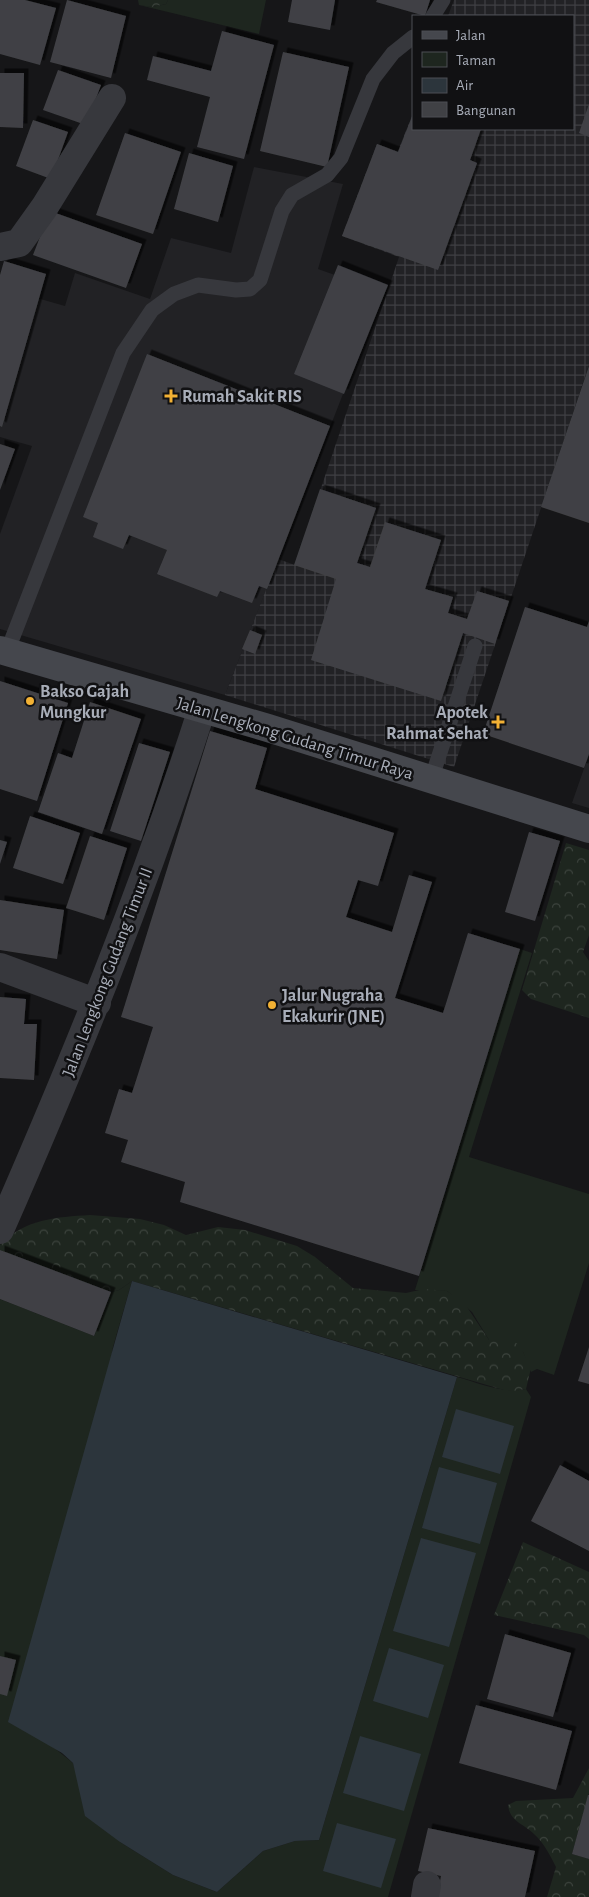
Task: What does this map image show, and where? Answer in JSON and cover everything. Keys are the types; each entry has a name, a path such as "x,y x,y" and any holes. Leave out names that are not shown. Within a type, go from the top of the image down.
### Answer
{"street":[{"path":"0,247 19,243 44,208 112,98"},
{"name":"Jalan Lengkong Gudang Timur Raya","path":"3,651 202,709 589,829"},
{"name":"Jalan Lengkong Gudang Timur II","path":"0,1230 97,1003 174,798 202,709"},
{"path":"0,967 97,1003"}],"lane":[{"path":"434,15 443,0"},
{"path":"3,651 123,353 152,310 174,294 198,285 236,290 250,289 260,280 282,211 292,195 327,175 341,158 373,79 393,53 412,38"},
{"path":"431,780 474,646"}],"shaded area":[{"path":"454,0 589,0 589,365 454,767 225,695 278,559 295,565 399,257 342,236 377,144 398,151 412,116 412,130 574,130 574,15 448,15"},
{"name":"Rumah Sakit RIS","path":"254,167 343,184 318,269 383,292 225,695 0,629 0,534 32,446 0,437 0,355 16,292 65,306 75,273 150,299 171,238 231,253"},
{"path":"589,754 589,808 572,803"}],"green space":[{"path":"138,0 168,0 166,4 152,7 139,5"},
{"path":"168,0 266,0 259,34 139,5 152,7 166,4"},
{"path":"566,843 589,850 589,935 583,952 589,961 589,1018 531,999 522,990"},
{"path":"520,949 532,953 469,1157 589,1194 589,1263 554,1375 537,1369 531,1372 523,1352 489,1340 472,1312 447,1291 415,1290"},
{"path":"90,1215 140,1219 164,1225 186,1235 218,1227 245,1230 297,1246 315,1257 353,1288 406,1293 424,1289 447,1291 465,1304 489,1340 502,1339 515,1342 520,1346 531,1368 526,1389 504,1390 132,1281 119,1290 111,1292 0,1250 0,1245 9,1236 30,1225 65,1217"},
{"path":"132,1281 113,1347 53,1747 73,1763 79,1783 120,1842 173,1875 217,1892 263,1851 295,1841 319,1840 457,1377 500,1389 526,1389 531,1397 388,1897 0,1897 0,1299 94,1336 111,1292 119,1290"},
{"path":"523,1542 589,1572 589,1639 584,1635 494,1615"},
{"path":"589,1768 589,1793 572,1854 589,1859 589,1897 547,1897 556,1867 541,1841 530,1830 514,1819 508,1805 516,1801 573,1798"}],"water":[{"path":"132,1281 457,1377 319,1840 295,1841 263,1851 217,1892 173,1875 120,1842 85,1816 73,1763 62,1753 8,1722"},
{"path":"456,1409 514,1426 500,1474 442,1457"},
{"path":"439,1467 497,1483 480,1544 422,1528"},
{"path":"421,1538 476,1553 449,1647 393,1631"},
{"path":"389,1648 444,1665 428,1718 373,1701"},
{"path":"360,1736 421,1754 404,1811 343,1793"},
{"path":"337,1823 396,1839 381,1888 323,1871"}],"building":[{"path":"0,0 25,0 56,8 40,65 0,54"},
{"path":"67,0 126,16 111,78 50,62"},
{"path":"292,0 335,0 330,30 288,22"},
{"path":"377,0 430,0 425,15 376,2"},
{"path":"222,31 274,45 244,159 197,147 210,97 147,80 153,56 211,71"},
{"path":"283,52 349,67 327,167 260,151"},
{"path":"58,70 101,85 86,125 43,110"},
{"path":"0,73 24,73 23,128 0,127"},
{"path":"589,104 589,137 579,133"},
{"path":"412,117 412,130 481,130 470,160 477,163 438,270 342,236 377,144 398,152"},
{"path":"33,120 68,132 51,179 16,166"},
{"path":"125,133 181,152 153,234 96,215"},
{"path":"189,153 233,166 218,222 174,209"},
{"path":"50,211 142,244 126,288 33,255"},
{"path":"4,261 46,274 2,427 0,426 0,275"},
{"path":"338,265 388,285 344,394 294,374"},
{"path":"147,354 330,426 267,589 259,586 252,603 220,591 217,597 157,574 167,550 129,535 123,549 93,537 98,523 83,517"},
{"path":"589,366 589,523 541,507"},
{"path":"0,444 15,449 0,490"},
{"path":"320,489 376,508 357,563 370,567 385,522 441,540 425,589 453,597 448,613 467,619 477,591 509,601 495,644 463,633 441,701 311,660 336,579 294,565"},
{"path":"525,607 587,627 589,621 589,754 584,768 483,734"},
{"path":"250,630 262,635 255,654 242,649"},
{"path":"0,681 68,703 37,801 0,789"},
{"path":"90,702 141,719 102,834 38,812 58,753 72,758"},
{"name":"Jalur Nugraha Ekakurir (JNE)","path":"210,731 267,748 255,789 394,833 378,886 358,880 346,917 392,932 409,875 432,882 395,998 443,1013 468,933 520,949 419,1276 180,1202 185,1182 121,1162 128,1140 105,1133 119,1089 132,1093 153,1027 121,1017"},
{"path":"139,743 170,752 141,841 110,831"},
{"path":"30,816 80,833 63,884 13,868"},
{"path":"529,832 560,841 535,921 505,912"},
{"path":"90,836 127,848 104,920 66,908"},
{"path":"0,840 7,842 0,864"},
{"path":"0,900 64,910 57,959 0,950"},
{"path":"0,997 26,999 24,1024 37,1024 34,1080 0,1078"},
{"path":"0,1250 111,1292 94,1336 0,1299"},
{"path":"589,1347 589,1384 578,1381"},
{"path":"560,1465 589,1481 589,1551 531,1521"},
{"path":"505,1634 571,1653 553,1717 487,1699"},
{"path":"0,1656 16,1660 7,1696 0,1694"},
{"path":"476,1705 572,1731 556,1790 459,1763"},
{"path":"589,1795 589,1859 572,1854"},
{"path":"428,1828 535,1851 525,1897 437,1897 441,1876 418,1871"}],"place":[{"name":"Rumah Sakit RIS","path":"171,396"},
{"name":"Bakso Gajah Mungkur","path":"30,701"},
{"name":"Apotek Rahmat Sehat","path":"498,722"},
{"name":"Jalur Nugraha Ekakurir (JNE)","path":"272,1005"}]}
